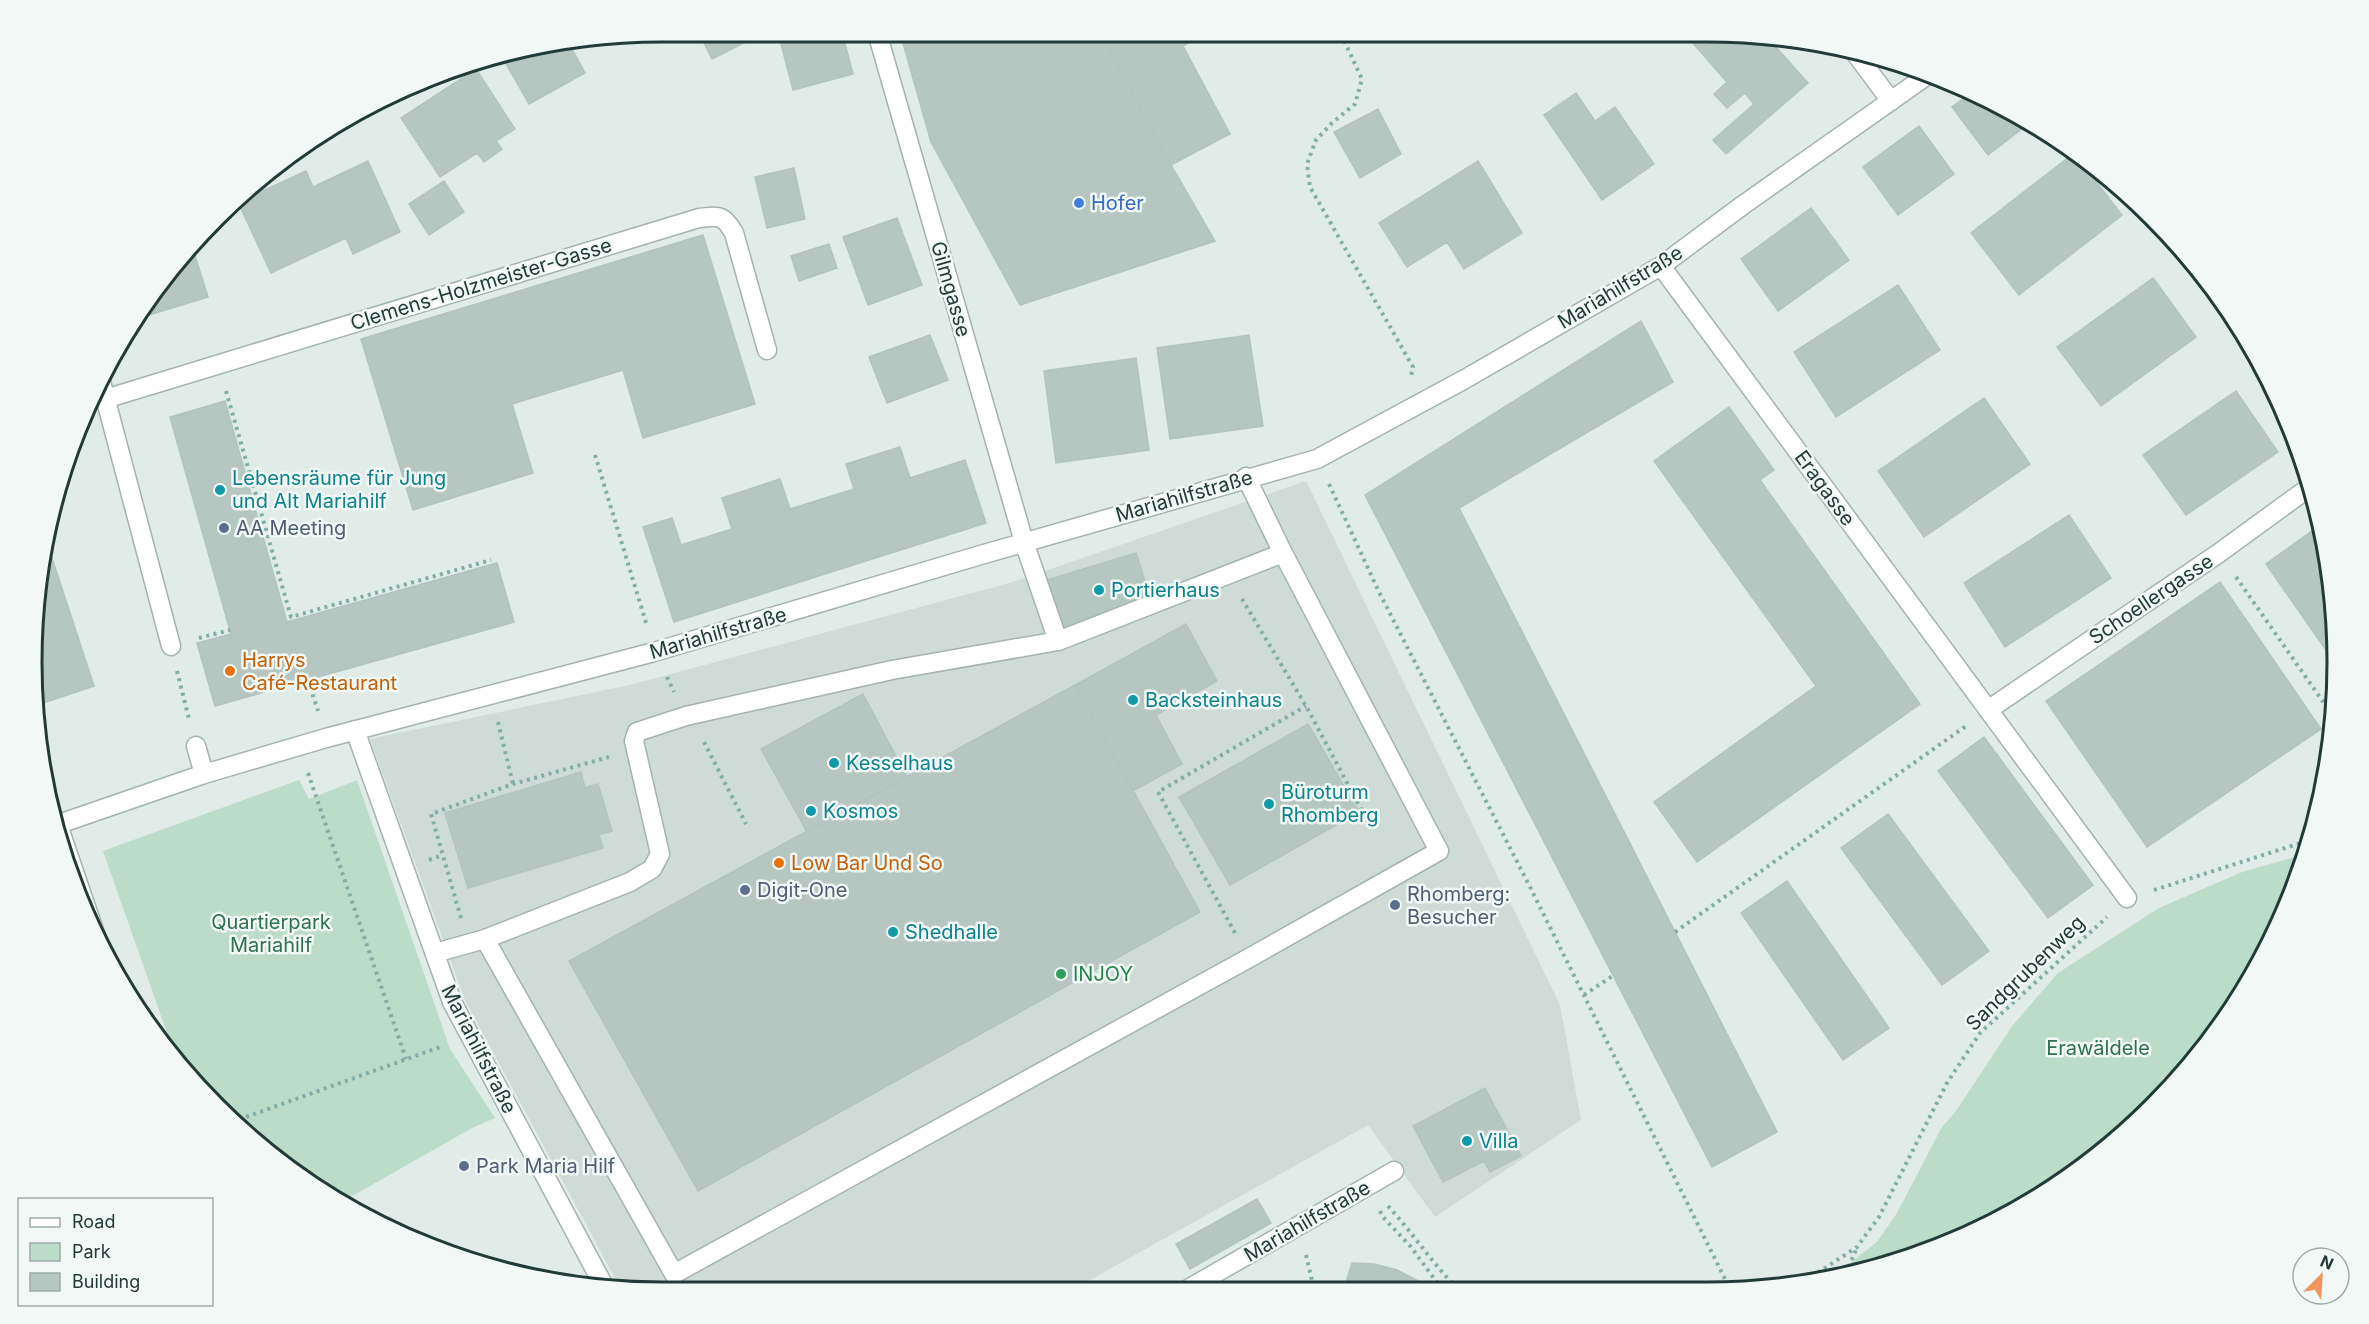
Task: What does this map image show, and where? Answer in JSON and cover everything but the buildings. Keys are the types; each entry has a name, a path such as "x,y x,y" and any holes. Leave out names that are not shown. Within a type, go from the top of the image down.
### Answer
{"street":[{"name":"Gilmgasse","path":"880,42 1024,542 1058,641"},
{"path":"1862,62 1891,101"},
{"name":"Mariahilfstraße","path":"63,823 204,774 298,746 654,652 1246,477 1317,459 1661,266 1920,80"},
{"name":"Clemens-Holzmeister-Gasse","path":"105,399 699,218 719,216 727,221 734,233 767,350"},
{"name":"Eragasse","path":"1661,266 2127,898"},
{"path":"104,393 171,646"},
{"path":"477,942 674,1274 1439,851 1283,553 1246,477"},
{"name":"Schoellergasse","path":"1988,710 2219,553 2303,492"},
{"path":"435,953 477,942 630,882 652,869 660,854 634,741 637,732 686,716 892,670 1058,641 1283,553"},
{"name":"Mariahilfstraße","path":"355,730 452,1002 601,1279"},
{"path":"196,746 204,774"},
{"name":"Mariahilfstraße","path":"1200,1282 1394,1171"}],"path":[{"path":"1345,42 1362,80 1355,104 1316,140 1307,164 1308,176 1310,187 1413,367 1403,412"},
{"path":"219,364 291,617 491,560"},
{"path":"1317,459 1380,592 1726,1282"},
{"path":"2219,553 2326,706"},
{"path":"1229,574 1252,619 1306,706 1368,820"},
{"path":"171,646 196,746"},
{"path":"491,695 513,784"},
{"path":"1249,958 1158,792 1306,706"},
{"path":"1675,932 1988,710"},
{"path":"298,746 406,1059"},
{"path":"477,942 431,814 513,784 637,749"},
{"name":"Sandgrubenweg","path":"1821,1271 1857,1247 1879,1217 1947,1083 1980,1033 2127,898 2203,876 2299,844"},
{"path":"1584,995 1614,975"},
{"path":"243,1118 470,1036"},
{"path":"1369,1186 1382,1216 1411,1247 1437,1282"},
{"path":"1369,1186 1407,1227 1439,1270 1451,1282"},
{"path":"1295,1229 1312,1282"},
{"path":"1850,1265 1857,1247"}],"shaded area":[{"path":"1306,481 1560,1005 1581,1120 1435,1217 1368,1125 1086,1282 616,1281 465,1000 370,739 630,685 1013,582"}],"green space":[{"name":"Quartierpark Mariahilf","path":"299,780 309,799 357,780 450,1049 495,1118 472,1128 350,1198 318,1178 253,1128 196,1071 168,1037 103,851"},
{"name":"Erawäldele","path":"2295,857 2263,936 2223,1006 2173,1071 2145,1100 2084,1154 2017,1199 1944,1235 1906,1249 1846,1266 1877,1242 1897,1213 1942,1127 1956,1111 2013,1025 2058,973 2159,908 2242,872"}],"place":[{"name":"Hofer","path":"1079,203"},
{"name":"Lebensräume für Jung und Alt Mariahilf","path":"220,490"},
{"name":"AA Meeting","path":"224,528"},
{"name":"Portierhaus","path":"1099,590"},
{"name":"Harrys Café-Restaurant","path":"230,671"},
{"name":"Backsteinhaus","path":"1133,700"},
{"name":"Kesselhaus","path":"834,763"},
{"name":"Büroturm Rhomberg","path":"1269,804"},
{"name":"Kosmos","path":"811,811"},
{"name":"Low Bar Und So","path":"779,863"},
{"name":"Digit-One","path":"745,890"},
{"name":"Rhomberg: Besucher","path":"1395,905"},
{"name":"Shedhalle","path":"893,932"},
{"name":"INJOY","path":"1061,974"},
{"name":"Villa","path":"1467,1141"},
{"name":"Park Maria Hilf","path":"464,1166"}]}
